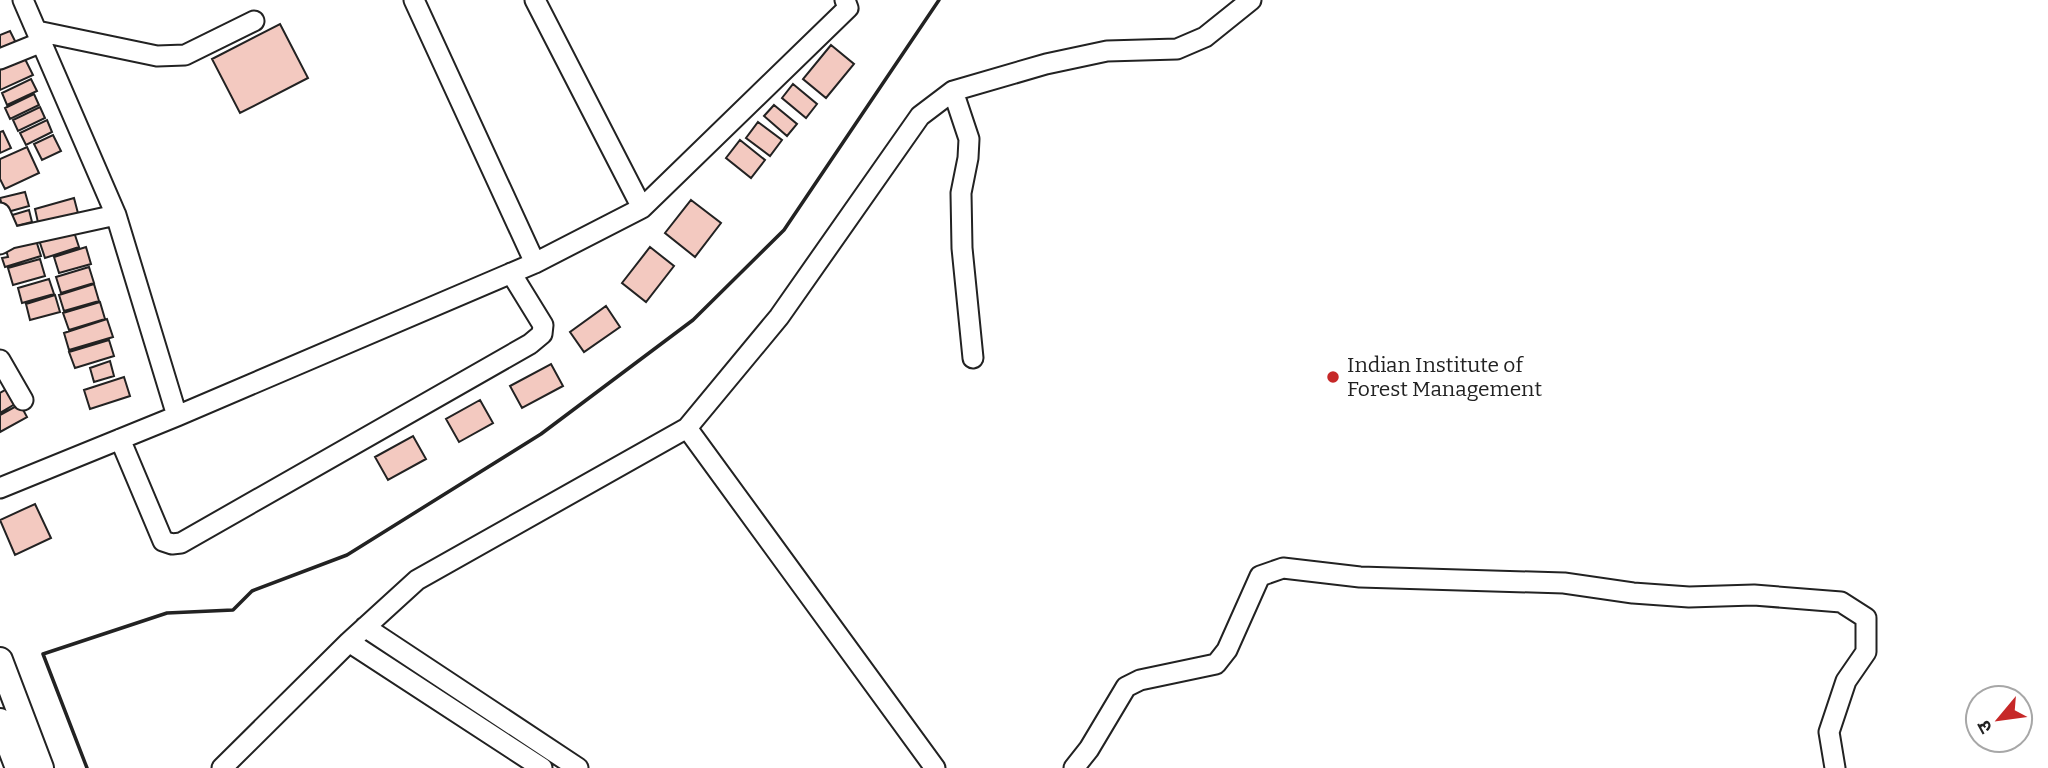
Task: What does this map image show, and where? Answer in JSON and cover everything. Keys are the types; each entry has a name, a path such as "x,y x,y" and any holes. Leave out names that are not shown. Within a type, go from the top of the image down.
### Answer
{"main road":[{"path":"0,660 41,768"},
{"path":"0,720 18,768"}],"street":[{"path":"23,0 116,215 177,416"},
{"path":"414,0 535,263"},
{"path":"535,0 642,208"},
{"path":"0,488 177,416 535,263 642,208 848,8 845,0"},
{"path":"222,768 349,642 417,580 687,428 779,317 920,116 953,92 1046,64 1107,51 1177,49 1205,37 1251,0"},
{"path":"0,59 39,36 157,56 185,55 254,21"},
{"path":"953,92 969,139 961,206 962,248 973,358"},
{"path":"0,214 6,241 116,215"},
{"path":"120,439 163,541 181,543 530,344 542,334 543,325 511,273"},
{"path":"0,360 23,400"},
{"path":"687,428 935,768"},
{"path":"1074,768 1126,687 1140,680 1216,664 1227,650 1260,576 1283,568 1360,576 1564,583 1633,593 1689,597 1754,595 1842,602 1866,618 1866,652 1846,681 1829,732 1835,768"},
{"path":"365,627 578,768"},
{"path":"349,642 542,768"}],"building":[{"path":"280,24 308,78 240,113 212,59"},
{"path":"10,31 19,49 0,57 0,35"},
{"path":"831,45 854,64 826,98 803,79"},
{"path":"23,55 33,75 0,90 0,67"},
{"path":"31,79 37,91 7,105 2,93"},
{"path":"793,84 817,104 806,118 782,98"},
{"path":"34,94 39,105 10,119 5,108"},
{"path":"774,105 797,124 787,136 764,116"},
{"path":"40,107 45,118 18,131 13,120"},
{"path":"47,120 52,132 26,145 20,133"},
{"path":"758,122 782,140 770,156 746,138"},
{"path":"3,131 11,148 0,153 0,132"},
{"path":"53,135 61,151 42,160 34,144"},
{"path":"740,140 765,160 751,178 726,158"},
{"path":"27,147 39,173 5,189 0,179 0,159"},
{"path":"25,192 29,206 4,213 0,198"},
{"path":"74,198 79,217 39,227 35,209"},
{"path":"691,200 721,223 695,257 665,233"},
{"path":"29,210 32,222 12,227 9,216"},
{"path":"73,229 79,247 45,258 39,240"},
{"path":"35,237 41,256 5,267 2,258 8,257 5,246"},
{"path":"86,247 91,264 59,273 54,257"},
{"path":"650,247 674,266 646,302 622,283"},
{"path":"40,259 45,276 13,285 8,268"},
{"path":"89,267 94,283 61,293 56,277"},
{"path":"49,279 54,294 22,303 18,288"},
{"path":"94,284 99,301 64,311 59,295"},
{"path":"55,295 60,312 30,320 26,304"},
{"path":"100,302 105,319 69,330 63,313"},
{"path":"606,306 620,327 584,352 570,332"},
{"path":"107,319 113,337 69,350 64,333"},
{"path":"109,340 114,356 75,368 69,352"},
{"path":"110,361 114,376 94,382 90,368"},
{"path":"551,364 563,386 522,408 510,386"},
{"path":"124,377 130,396 90,409 84,390"},
{"path":"7,389 15,404 0,413 0,393"},
{"path":"480,400 493,423 459,442 446,419"},
{"path":"20,404 27,417 0,432 0,415"},
{"path":"413,436 426,459 388,480 375,457"},
{"path":"35,504 51,538 15,555 0,520"}],"wall":[{"path":"87,768 43,654 167,613 233,610 252,591 347,555 541,434 693,320 784,230 939,0"}],"place":[{"name":"Indian Institute of Forest Management","path":"1333,377"}]}
